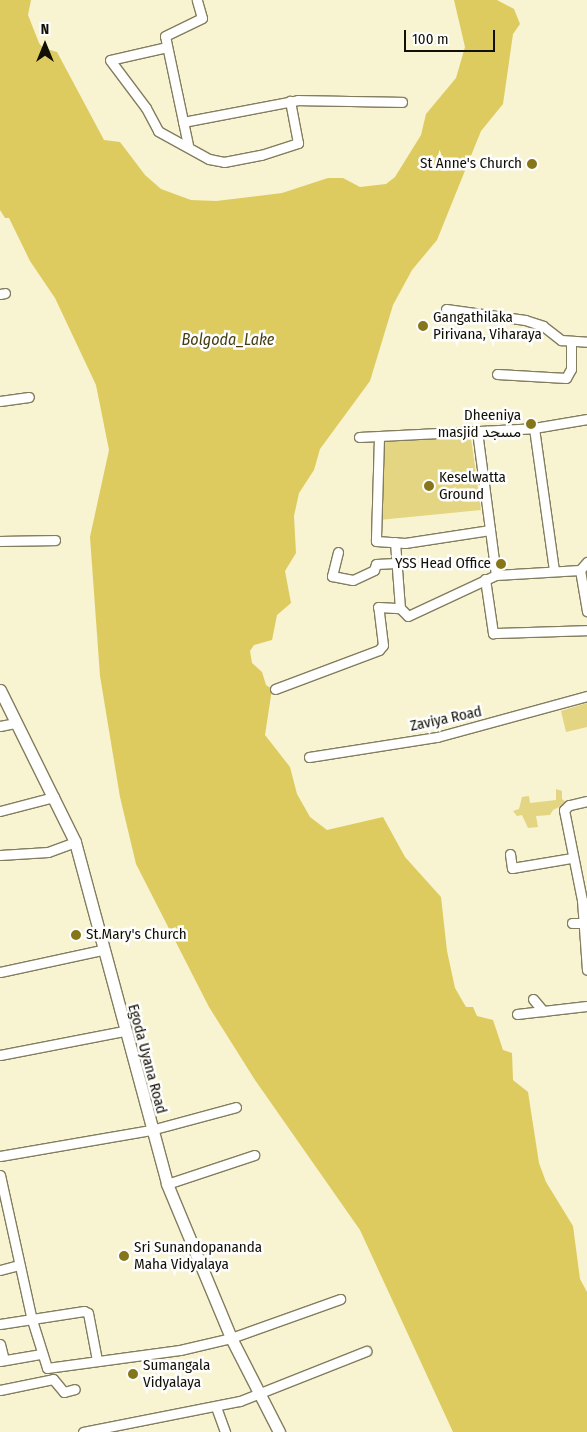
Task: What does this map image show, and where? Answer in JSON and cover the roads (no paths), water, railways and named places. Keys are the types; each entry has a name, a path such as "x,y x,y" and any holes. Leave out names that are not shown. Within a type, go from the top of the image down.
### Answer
{"main road":[{"name":"Egoda Uyana Road","path":"0,690 2,702 16,723 75,842 102,950 167,1184 231,1338 279,1432"}],"street":[{"path":"188,145 165,36 202,18 197,0"},
{"path":"168,47 110,60 146,108 158,131 188,145 209,159 224,162 293,146 298,142 290,101"},
{"path":"183,122 290,101 402,102"},
{"path":"446,309 525,320 542,326 561,340 587,342"},
{"path":"497,374 566,378 571,369 571,342"},
{"path":"0,401 29,397"},
{"path":"359,437 534,428 587,419"},
{"path":"534,428 554,571"},
{"path":"477,431 496,575"},
{"path":"379,437 376,541 395,542 490,530"},
{"path":"0,541 56,540"},
{"path":"395,542 400,608 408,616 496,575 580,570 587,562"},
{"path":"338,552 332,576 353,580 374,570 376,564 396,563"},
{"path":"580,570 587,611"},
{"path":"485,580 494,633 587,630"},
{"path":"275,689 379,650 383,645 378,607 400,608"},
{"name":"Zaviya Road","path":"309,757 437,737 502,722 587,696"},
{"path":"0,726 16,723"},
{"path":"0,811 54,797"},
{"path":"587,801 569,805 564,810 585,920 587,970"},
{"path":"0,855 48,852 75,842"},
{"path":"510,854 512,868 572,858"},
{"path":"572,923 585,920"},
{"path":"0,972 102,950"},
{"path":"533,999 543,1011"},
{"path":"517,1014 587,1006"},
{"path":"0,1055 124,1031"},
{"path":"0,1156 151,1130 236,1107"},
{"path":"167,1184 254,1154"},
{"path":"0,1176 32,1320 41,1354 47,1368 97,1360 167,1353 231,1338 340,1299"},
{"path":"0,1270 19,1265"},
{"path":"0,1324 88,1313 97,1360"},
{"path":"0,1344 2,1360 41,1354"},
{"path":"83,1432 216,1407 260,1393 366,1352"},
{"path":"0,1390 53,1379 64,1392 75,1389"},
{"path":"216,1407 225,1432"}],"water":[{"name":"Bolgoda_Lake","path":"0,0 31,0 28,15 39,43 43,48 57,52 104,140 120,142 145,175 161,189 191,200 216,201 282,193 328,178 343,178 360,187 386,184 395,177 421,135 426,114 456,78 465,47 454,0 497,0 514,9 520,24 513,34 503,104 481,131 437,240 412,270 393,305 370,381 320,449 314,470 299,493 294,516 296,553 285,571 291,603 277,615 272,640 254,645 250,651 252,663 262,672 266,685 272,689 265,735 290,767 297,794 310,817 327,830 383,817 405,857 441,897 447,951 455,988 466,1007 473,1007 477,1016 493,1020 503,1050 512,1053 513,1080 528,1092 539,1163 546,1182 573,1226 580,1279 587,1292 587,1432 453,1432 360,1230 255,1080 209,1007 136,864 120,797 100,676 90,537 109,450 96,385 55,298 30,261 9,218 5,218 0,210"}],"place":[{"name":"St Anne's Church","path":"532,164"},
{"name":"Gangathilaka Pirivana, Viharaya","path":"423,326"},
{"name":"Dheeniya masjid مسجد","path":"531,424"},
{"name":"Keselwatta Ground","path":"429,486"},
{"name":"YSS Head Office","path":"501,564"},
{"name":"St.Mary's Church","path":"76,935"},
{"name":"Sri Sunandopananda Maha Vidyalaya","path":"124,1256"},
{"name":"Sumangala Vidyalaya","path":"133,1374"}]}
